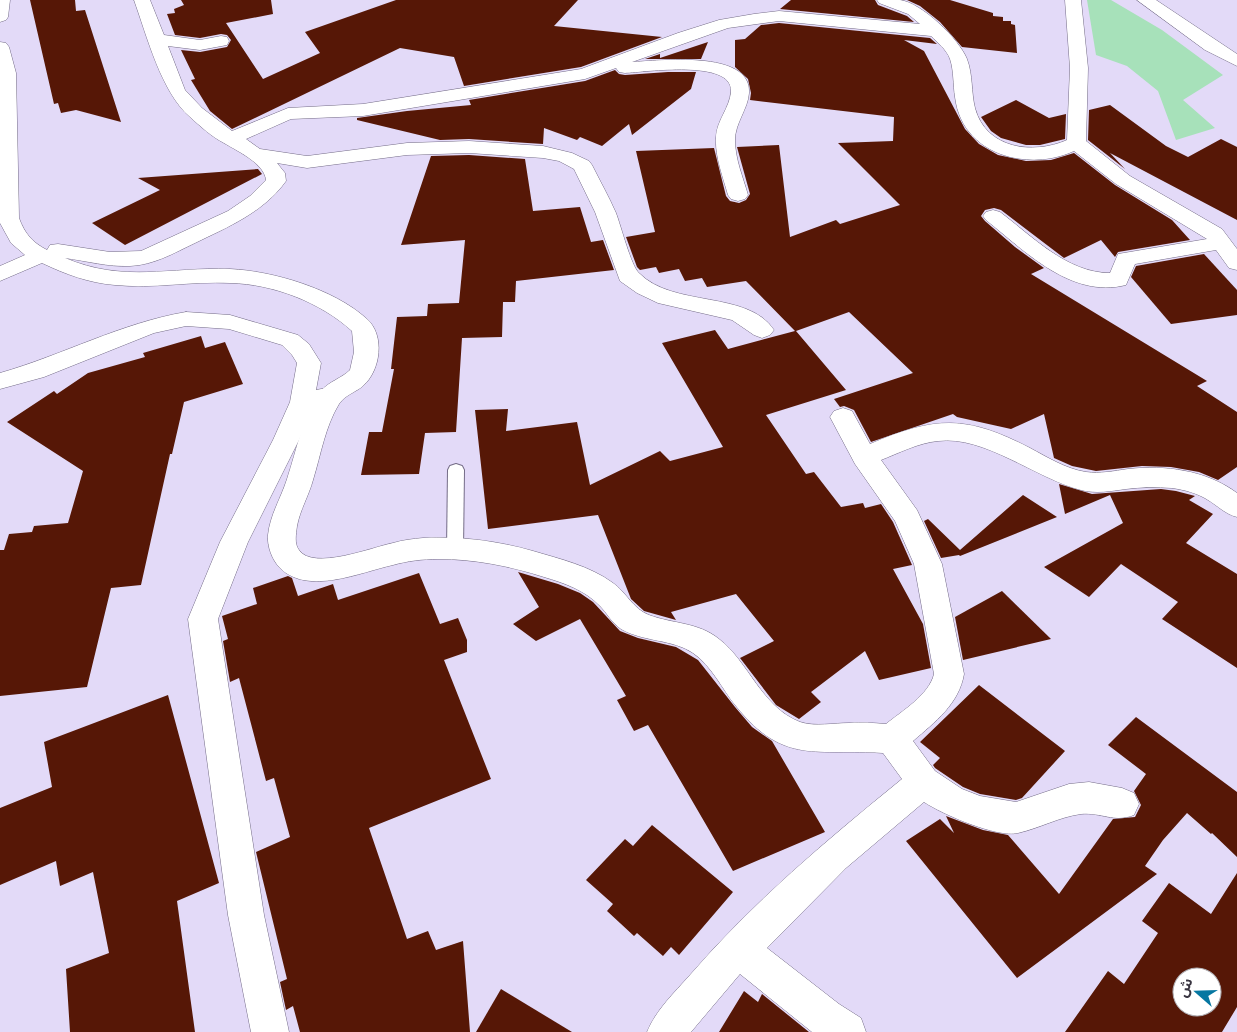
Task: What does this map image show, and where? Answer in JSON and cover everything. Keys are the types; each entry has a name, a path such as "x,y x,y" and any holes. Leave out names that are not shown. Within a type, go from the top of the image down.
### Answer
{"street":[{"path":"0,18 2,0"},
{"path":"0,274 33,250 125,259 142,258 158,253 253,204 270,190 276,182 275,173 254,154 230,139 195,112 177,90 142,0"},
{"path":"885,0 916,12 958,57 967,114 976,131 991,144 1025,154 1063,151 1076,143"},
{"path":"1072,0 1079,68 1076,143"},
{"path":"1145,0 1210,46 1237,61"},
{"path":"230,139 288,114 304,112 338,113 560,80 598,70 640,53 725,24 779,16 935,31"},
{"path":"1176,21 1199,20 1212,27 1237,46"},
{"path":"157,39 200,45 222,41"},
{"path":"0,47 7,73 4,138 9,218 14,235 33,250 95,276 148,280 230,276 263,280 314,297 351,318 364,330 367,348 361,374 332,395 302,402"},
{"path":"598,70 678,64 715,67 734,76 740,86 739,98 729,122 724,141 738,195"},
{"path":"1076,143 1123,180 1224,238 1237,264"},
{"path":"254,154 307,162 407,149 469,147 525,150 565,157 582,165 605,212 628,276 645,288 666,298 739,314 762,330"},
{"path":"992,216 1061,268 1096,280 1118,280 1126,258 1224,238"},
{"path":"0,382 164,323 186,320 230,322 250,326 290,340 301,350 309,363 302,402 286,440 234,542 204,619 246,916 270,1032"},
{"path":"332,395 316,425 283,531 282,545 291,562 310,570 320,571 407,550 455,550 509,556 562,571 584,579 600,588 612,598 621,611 631,620 695,638 720,658 732,678 752,702 770,720 784,730 800,736 821,739 852,737 892,739 936,701 946,684 948,674 947,656 928,564 907,517 864,456 843,417"},
{"path":"864,456 902,441 934,432 951,431 974,434 1082,481 1106,482 1155,478 1187,481 1216,492 1237,507"},
{"path":"892,739 923,782 950,800 980,812 1016,818 1069,800 1089,798 1122,804"},
{"path":"666,1032 739,949 834,856 923,782"},
{"path":"739,949 825,1018 847,1032"}],"lane":[{"path":"455,550 456,470"}],"green space":[{"path":"1087,0 1111,0 1162,30 1223,75 1183,100 1215,128 1176,140 1158,91 1127,66 1096,55"}],"building":[{"path":"30,0 75,0 76,11 85,10 121,122 76,110 61,113 58,103 54,104"},
{"path":"181,0 271,0 273,14 226,23 263,79 320,53 305,32 396,0 578,0 554,26 662,37 581,67 464,86 454,57 400,48 232,129 210,111 191,80 195,79 181,50 200,52 227,47 231,40 227,35 221,34 200,38 175,35 167,14 175,13 174,9 184,5"},
{"path":"791,0 875,0 878,5 907,16 914,22 780,9"},
{"path":"907,0 950,0 993,13 993,16 1003,17 1003,21 1011,21 1011,24 1015,25 1017,53 962,47 940,22 920,6"},
{"path":"779,23 930,38 937,44 904,40 924,51 965,129 979,144 998,155 1026,161 1051,160 1074,153 1115,185 1172,220 1190,240 1118,252 1115,257 1101,240 1064,258 1001,210 994,208 985,210 981,216 1015,247 1044,268 1031,274 1207,381 1197,386 1237,412 1237,467 1218,480 1199,472 1171,467 1142,466 1096,471 1072,466 1054,458 1044,414 1011,429 957,417 953,414 871,442 854,410 844,406 840,407 834,399 913,373 849,312 796,331 846,390 766,415 806,474 814,472 841,507 863,503 865,508 881,504 893,522 912,565 893,569 923,624 931,668 879,680 865,651 811,692 821,702 799,719 776,705 740,658 774,641 736,594 671,612 676,620 644,611 631,599 598,515 488,529 475,410 508,409 506,431 577,422 590,485 660,451 670,461 723,447 662,343 715,330 728,349 795,331 746,281 707,287 702,278 685,281 679,269 659,273 656,267 640,270 637,267 626,237 655,232 636,151 714,148 726,196 730,201 739,203 746,200 750,194 737,147 779,145 790,237 836,220 840,224 900,205 838,143 893,141 894,117 750,100 751,93 748,79 735,67 735,40 745,39 761,25"},
{"path":"708,42 701,59 645,59 660,54 660,58"},
{"path":"615,70 619,74 625,75 696,72 691,89 632,135 629,124 602,146 580,137 577,140 544,128 543,144 469,139 440,140 357,120 357,118 407,111 471,105 469,100 585,81"},
{"path":"1016,100 1049,118 1066,114 1065,139 1040,145 1026,145 1001,138 991,131 981,117"},
{"path":"1110,105 1166,146 1188,157 1221,139 1237,147 1237,220 1110,153 1125,169 1088,140 1089,110"},
{"path":"469,155 525,159 533,211 580,207 591,242 603,240 614,270 516,281 515,302 503,302 502,337 462,338 456,432 425,433 419,474 361,475 369,432 382,432 394,369 391,369 397,317 427,316 428,304 459,303 465,240 401,245 431,156"},
{"path":"258,169 262,174 125,245 92,223 160,190 138,178"},
{"path":"1204,254 1237,290 1237,315 1171,324 1131,277 1136,266"},
{"path":"201,336 205,348 225,342 243,384 184,402 172,454 170,454 141,585 111,588 87,687 0,696 0,550 4,550 9,534 32,532 34,526 68,523 83,471 7,422 54,391 57,394 88,373 145,357 143,353"},
{"path":"1059,484 1092,494 1161,489 1176,491 1195,496 1189,500 1213,514 1186,543 1237,574 1237,668 1162,619 1178,602 1121,564 1089,597 1044,567 1123,523 1110,495 1065,514"},
{"path":"1023,495 1057,517 960,556 941,558 924,521 928,519 960,550"},
{"path":"518,572 580,593 593,602 620,631 638,638 676,647 698,660 752,727 772,741 825,832 733,871 648,725 634,731 617,700 626,696 580,619 536,641 513,624 539,607"},
{"path":"419,573 440,624 458,618 467,640 467,652 444,660 491,779 369,828 407,939 428,931 436,950 463,941 470,1032 300,1032 293,1006 286,1010 280,982 287,979 256,852 290,837 274,778 266,781 239,678 230,682 223,641 228,639 222,616 257,604 253,588 288,576 292,578 298,596 333,584 338,600"},
{"path":"1002,591 1051,639 963,660 955,617"},
{"path":"979,685 1065,751 1022,798 1016,800 980,794 963,787 935,768 933,765 940,758 920,742"},
{"path":"168,695 219,883 177,901 195,1032 70,1032 66,969 109,953 93,872 60,886 56,861 0,885 0,808 52,787 44,742"},
{"path":"1136,717 1237,792 1237,857 1212,833 1187,813 1163,840 1145,866 1157,874 1017,978 906,841 940,819 954,833 946,816 983,830 1008,835 1059,894 1113,819 1135,817 1141,805 1134,791 1146,774 1108,745"},
{"path":"652,825 733,892 679,955 671,947 663,956 637,933 634,936 607,911 613,904 586,880 625,839 633,846"},
{"path":"1237,873 1237,1007 1222,1032 1065,1032 1108,971 1124,984 1158,933 1142,921 1169,883 1211,914"},
{"path":"501,989 572,1032 476,1032"},
{"path":"744,991 758,1002 762,994 809,1032 719,1032"}]}
